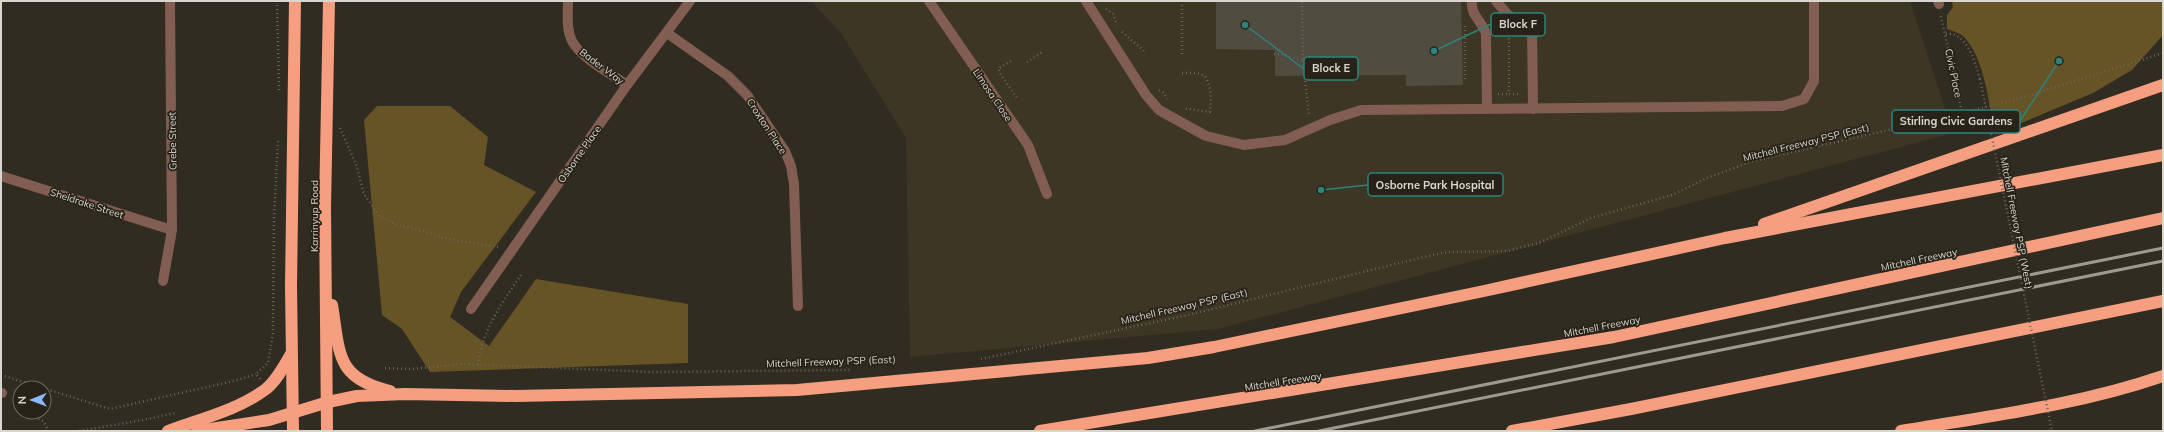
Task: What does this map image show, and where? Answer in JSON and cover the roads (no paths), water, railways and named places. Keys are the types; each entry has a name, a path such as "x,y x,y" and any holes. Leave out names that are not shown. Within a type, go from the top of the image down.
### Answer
{"highway":[{"path":"293,431 292,94 294,1"},
{"name":"Karrinyup Road","path":"327,431 326,264 329,1"},
{"path":"1725,238 2163,85"},
{"path":"197,431 269,420 293,414 328,402 357,396 405,394 516,396 797,390 1148,358 1214,347 1460,296 1725,238 2163,155"},
{"name":"Mitchell Freeway","path":"1040,431 1614,337 2163,218"},
{"path":"326,264 340,356 346,367 360,380 378,388 405,394"},
{"path":"1512,431 1631,409 2163,300"},
{"path":"168,431 234,407 267,388 281,371 292,353"},
{"path":"1901,431 2059,404 2143,383 2163,376"}],"street":[{"name":"Grebe Street","path":"163,281 172,230 170,1"},
{"name":"Bader Way","path":"568,1 568,26 572,41 582,54 627,85"},
{"name":"Osborne Place","path":"471,309 627,85 690,1"},
{"name":"Limosa Close","path":"929,1 1028,145 1047,194"},
{"path":"1086,1 1146,95 1159,110 1206,136 1244,145 1285,140 1330,120 1361,110 1782,106 1804,99 1814,82 1814,1"},
{"path":"1472,1 1472,9 1486,34 1487,109"},
{"path":"1496,1 1508,15 1532,28 1533,108"},
{"name":"Croxton Place","path":"667,33 728,76 748,95 785,151 791,166 794,184 798,306"},
{"name":"Sheldrake Street","path":"1,176 172,230"}],"railway":[{"path":"1255,431 2163,248"},
{"path":"1319,431 2163,261"}],"place":[{"name":"Block E","path":"1245,25"},
{"name":"Block F","path":"1434,51"},
{"name":"Stirling Civic Gardens","path":"2059,61"},
{"name":"Osborne Park Hospital","path":"1321,190"}]}
